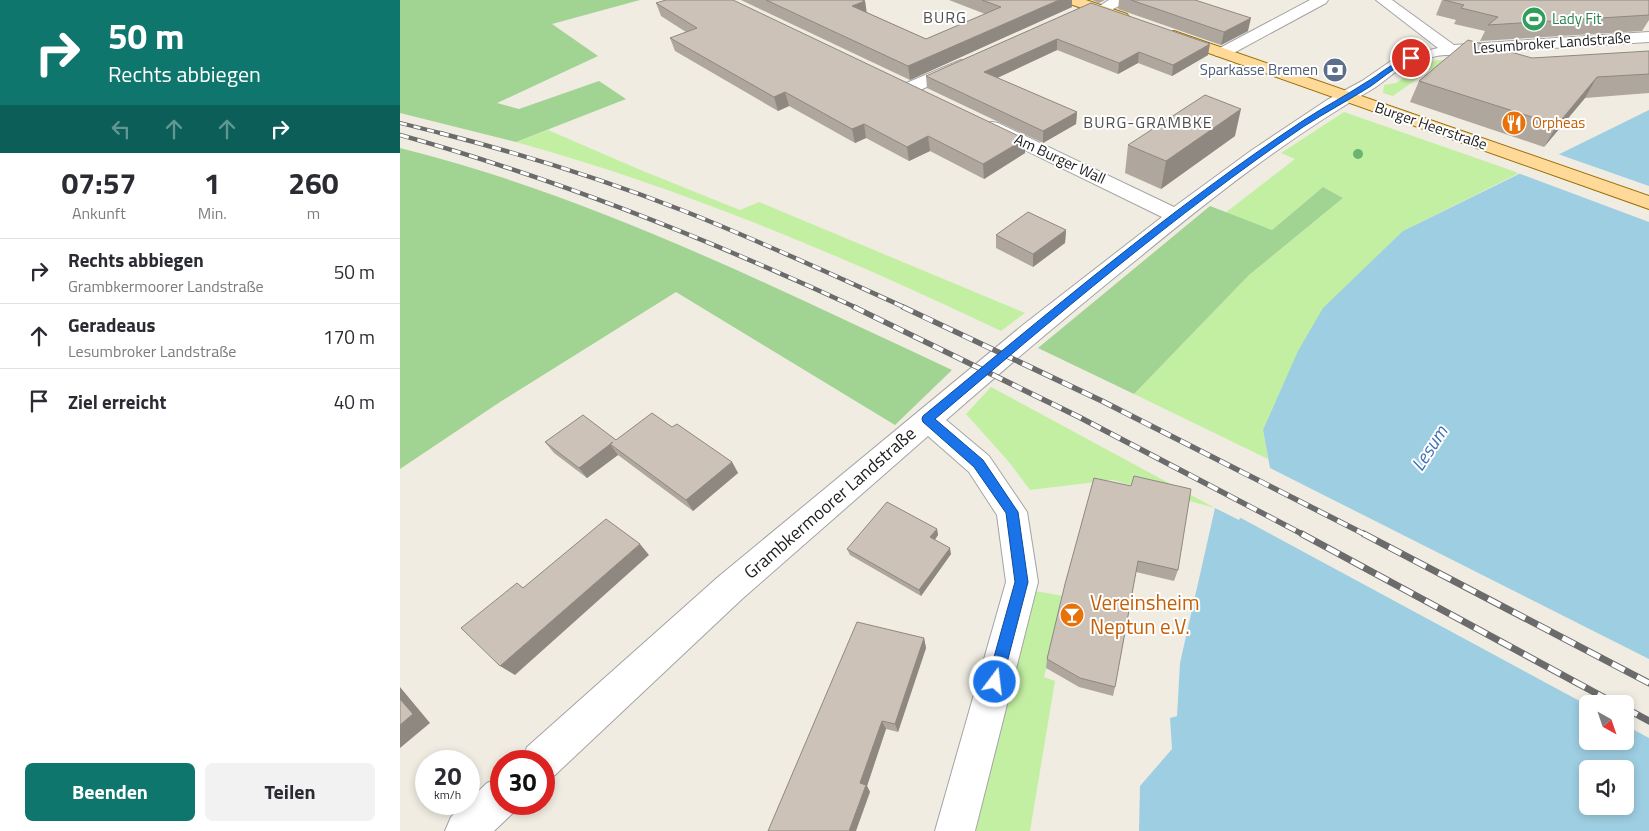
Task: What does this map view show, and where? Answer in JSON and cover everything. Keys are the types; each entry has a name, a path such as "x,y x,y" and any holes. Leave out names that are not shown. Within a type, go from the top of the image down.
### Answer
{"main road":[{"path":"1072,7 1095,8 1137,23"},
{"name":"Burger Heerstraße","path":"1156,30 1649,203"}],"street":[{"path":"1095,8 1120,0"},
{"path":"1222,52 1321,0"},
{"path":"1384,0 1451,50 1490,64"},
{"name":"Lesumbroker Landstraße","path":"1347,97 1400,62 1422,55 1451,50 1649,37"},
{"path":"910,88 973,59"},
{"path":"893,80 928,96"},
{"name":"Grambkermoorer Landstraße","path":"553,750 730,588 1032,331 1176,216 1259,154 1333,104 1347,97"},
{"name":"Am Burger Wall","path":"980,122 1176,216"},
{"path":"927,419 978,464 1012,512 1022,582 955,831"},
{"path":"464,831 490,807"}],"green space":[{"path":"400,0 640,0 552,24 598,56 497,103 519,109 599,81 626,99 516,142 400,113"},
{"path":"1443,60 1452,62 1428,71 1393,96 1383,93 1384,85 1396,83 1429,64 1428,61"},
{"path":"1344,112 1519,173 1403,231 1263,430 1268,459 1134,394 1249,275 1343,198 1323,187 1272,230 1225,213 1295,159 1281,153"},
{"path":"548,130 740,210 759,202 1025,313 1001,331 883,277 763,226 640,181 516,142"},
{"path":"400,148 472,168 612,217 750,276 952,370 895,425 676,292 500,402 400,469"},
{"path":"1323,187 1343,198 1249,275 1134,394 1038,348 1210,206 1272,230"},
{"path":"991,387 1215,508 1112,480 1030,490 1009,462 966,414"},
{"path":"1035,591 1064,596 1044,677 1055,681 1030,831 976,831"}],"water":[{"name":"Lesum","path":"1649,110 1649,831 1139,831 1140,786 1172,749 1170,718 1177,716 1180,663 1215,508 1239,520 1270,468 1263,430 1298,351 1323,308 1403,231"}],"pier":[{"path":"1555,153 1649,186 1649,222 1515,172"},
{"path":"1268,467 1649,659 1649,738 1634,730 1634,695 1579,695 1579,701 1239,517"}],"building":[{"path":"666,0 733,0 1025,139 983,164 928,136 907,147 864,124 852,129 785,92 774,97 670,38 697,28 656,3"},
{"path":"766,0 862,0 865,1 852,6 926,39 1001,7 982,0 1059,0 908,66"},
{"path":"1131,0 1195,0 1251,18 1224,32"},
{"path":"1444,0 1649,0 1649,15 1488,25 1498,17 1461,8 1464,5"},
{"path":"1091,3 1210,44 1173,65 1139,52 1119,63 1057,39 984,72 1077,112 1043,131 926,76"},
{"path":"1468,40 1532,58 1649,51 1649,74 1597,77 1557,125 1419,81"},
{"path":"1205,95 1241,109 1166,161 1128,145"},
{"path":"1028,212 1066,230 1033,254 996,235"},
{"path":"652,413 672,427 677,424 732,462 686,500 610,444 579,468 545,442 583,415 616,440"},
{"path":"1134,476 1191,489 1178,570 1138,561 1115,687 1080,678 1047,659 1094,478 1131,486"},
{"path":"887,502 937,529 930,537 950,548 919,590 847,549"},
{"path":"606,519 640,544 500,666 461,628 517,583 523,588"},
{"path":"857,622 924,638 895,724 882,721 860,783 866,785 849,831 768,831"},
{"path":"400,699 413,714 400,725"}],"railway":[{"path":"400,123 440,133"},
{"path":"440,133 444,134"},
{"path":"440,133 563,168 654,200 712,222 906,308"},
{"path":"400,135 517,171 632,212 745,258 857,308"},
{"path":"854,307 1079,417 1304,535"},
{"path":"903,307 1102,401 1366,535"},
{"path":"1302,534 1599,695"},
{"path":"1364,534 1649,683"},
{"path":"1634,713 1649,721"}],"place":[{"name":"Lady Fit","path":"1534,19"},
{"name":"Sparkasse Bremen","path":"1335,70"},
{"name":"Orpheas","path":"1514,123"},
{"name":"Vereinsheim Neptun e.V.","path":"1072,615"}],"district":[{"name":"BURG","path":"945,17"},
{"name":"BURG-GRAMBKE","path":"1148,122"}],"route":[{"path":"995,682 1022,582 1012,512 978,464 927,419 1032,331 1147,239 1259,154 1333,104 1368,85 1400,62 1411,58"}]}
